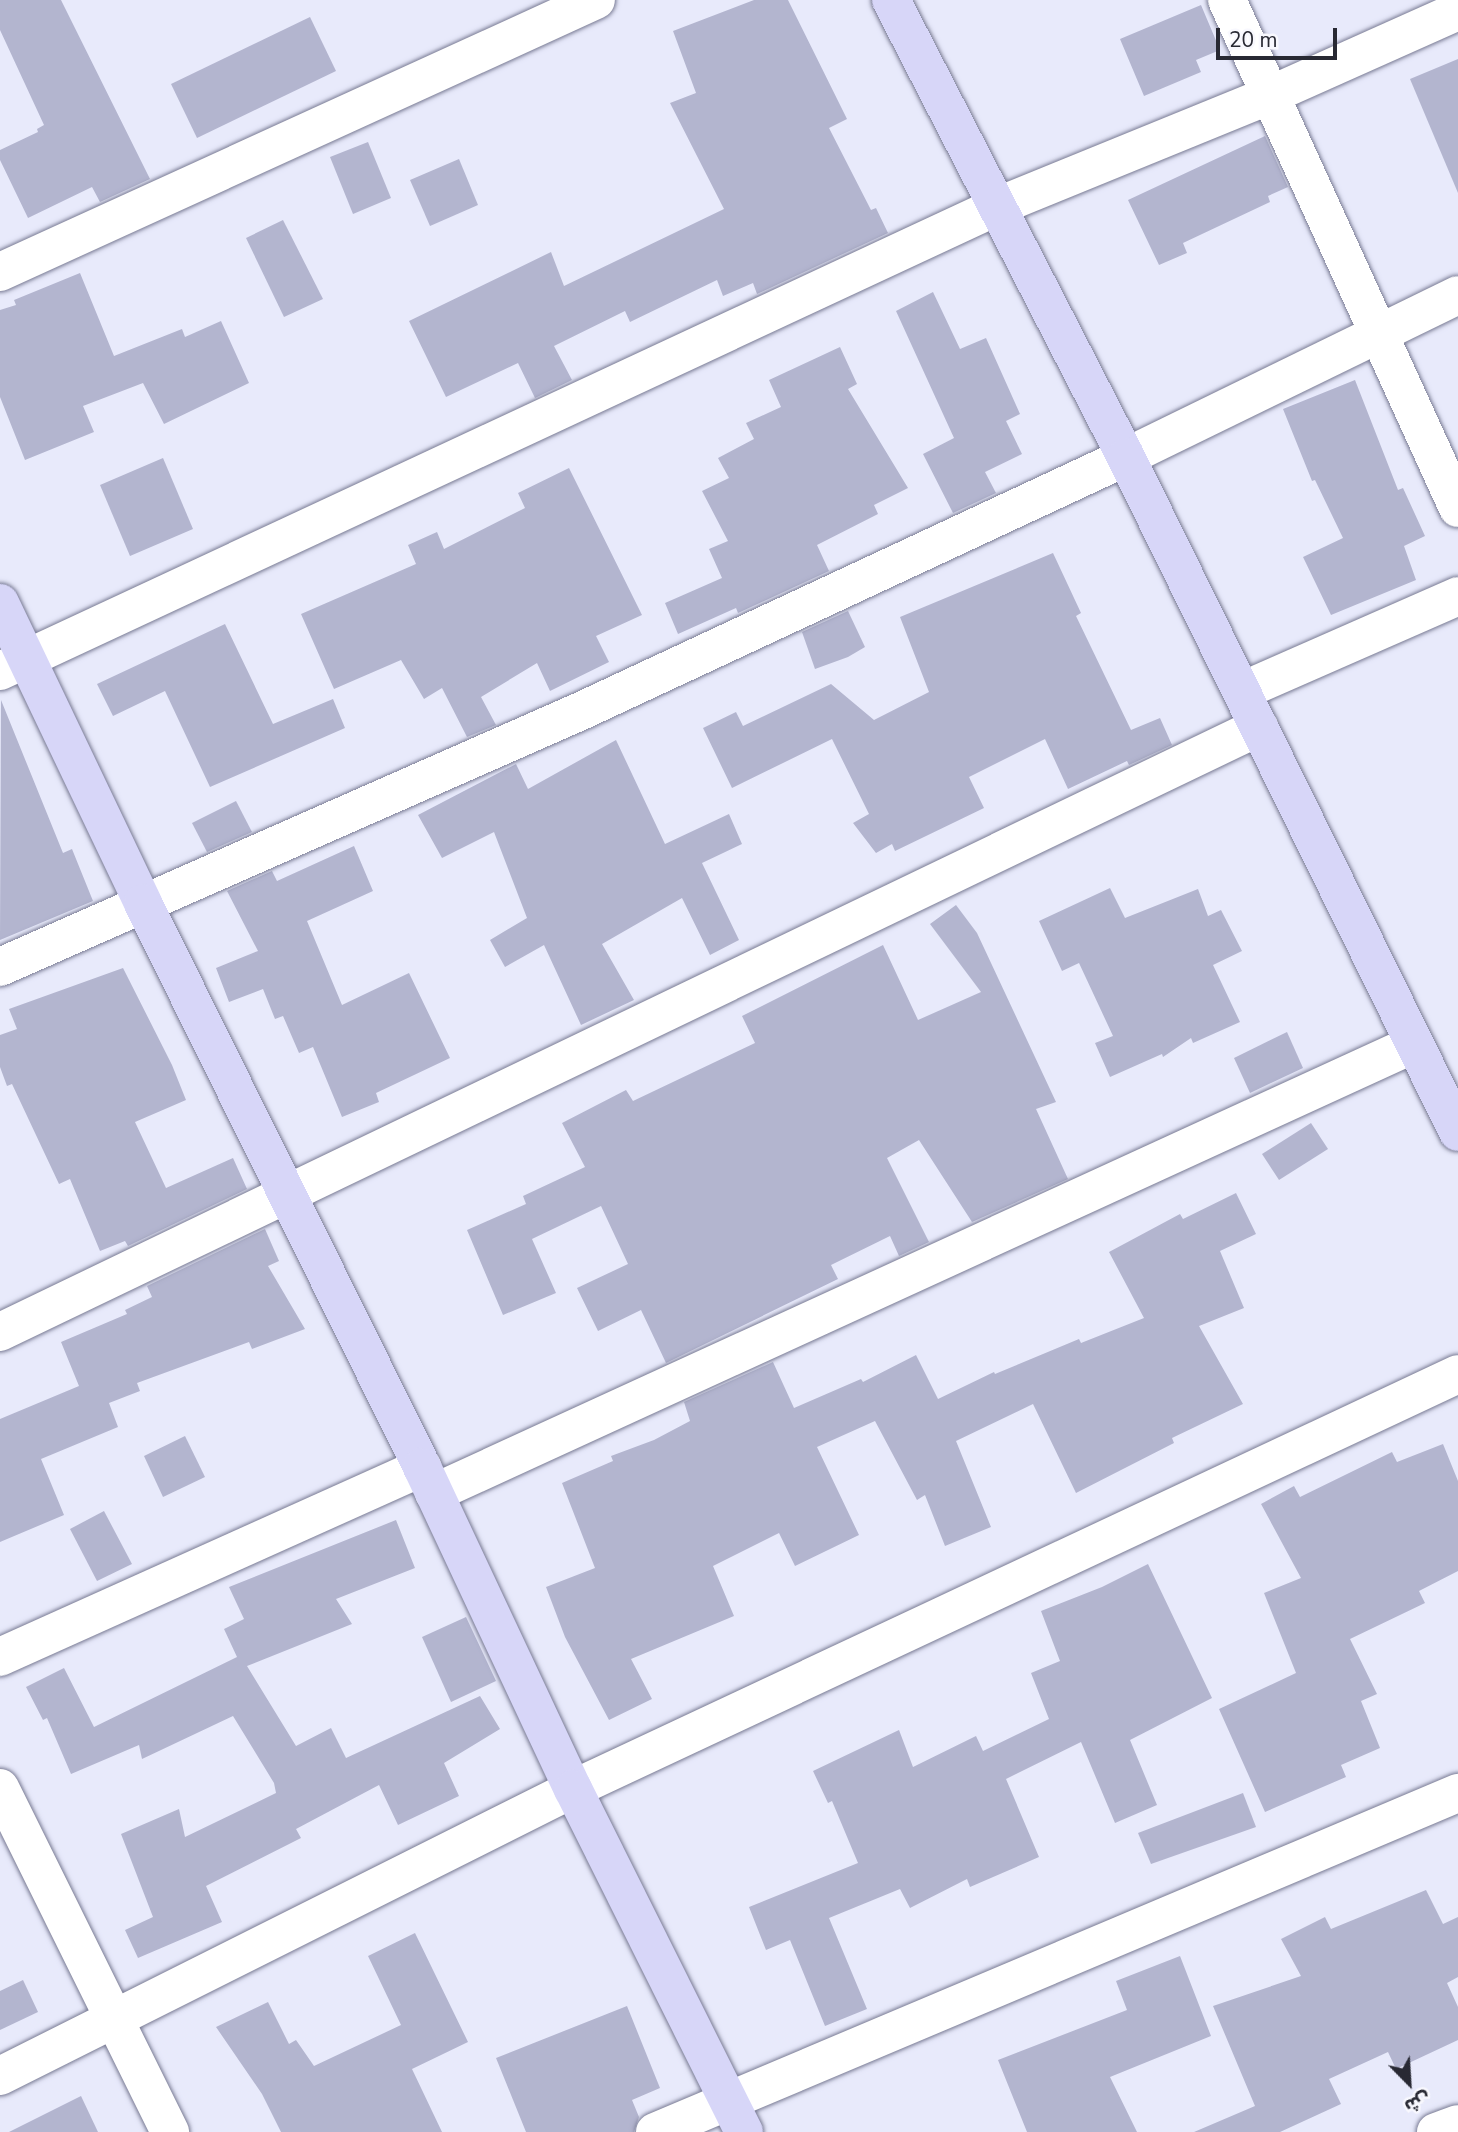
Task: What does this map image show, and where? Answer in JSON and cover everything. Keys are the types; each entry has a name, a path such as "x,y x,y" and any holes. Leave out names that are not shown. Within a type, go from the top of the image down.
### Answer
{"main road":[{"path":"891,0 1126,457 1458,1132"},
{"path":"0,603 14,664 143,903 288,1194 428,1480 573,1789 736,2117"}],"street":[{"path":"0,272 596,0"},
{"path":"1227,0 1268,96 1458,508"},
{"path":"14,664 996,207 1268,96 1458,11"},
{"path":"0,967 581,712 1126,457 1458,295"},
{"path":"1242,691 1458,596"},
{"path":"0,1332 1259,727"},
{"path":"0,1657 428,1480 1414,1044"},
{"path":"0,2076 573,1789 1458,1374"},
{"path":"0,1788 170,2132"},
{"path":"655,2132 736,2117 1458,1793"},
{"path":"1436,2132 1458,2124"}],"building":[{"path":"0,0 61,0 150,179 100,202 92,187 28,218 0,160 0,150 38,132 37,129 44,125 0,30"},
{"path":"754,0 788,0 847,119 829,128 871,210 876,208 888,233 757,294 753,283 723,296 717,280 630,322 625,311 554,346 572,380 535,398 518,363 446,397 409,321 551,252 564,286 724,209 670,103 696,93 673,31"},
{"path":"1201,5 1220,50 1196,60 1201,72 1144,96 1120,39"},
{"path":"310,17 336,71 197,138 171,84"},
{"path":"1458,59 1458,193 1410,79"},
{"path":"1265,136 1288,187 1268,196 1270,202 1183,243 1187,253 1159,265 1128,200"},
{"path":"368,142 391,198 353,214 330,157"},
{"path":"459,159 478,205 430,226 410,180"},
{"path":"283,220 323,299 284,317 246,238"},
{"path":"80,273 114,356 182,329 185,337 221,321 249,383 164,424 143,383 83,406 94,432 25,460 0,397 0,310 16,305 14,300"},
{"path":"933,292 960,349 986,338 1020,414 1006,421 1022,454 985,472 996,493 953,513 923,454 954,438 896,311"},
{"path":"840,347 857,384 848,389 908,488 874,505 878,514 817,545 829,571 738,613 736,608 678,634 665,603 722,578 709,549 728,541 702,491 729,478 718,458 754,439 746,423 781,407 769,380"},
{"path":"1355,380 1398,490 1403,488 1425,536 1404,546 1416,580 1331,615 1303,557 1343,538 1315,480 1312,481 1283,409"},
{"path":"163,458 193,529 130,556 100,485"},
{"path":"569,468 642,615 596,636 609,662 550,691 537,663 481,697 496,725 467,737 442,688 424,699 401,660 334,689 301,614 416,564 408,545 437,532 444,549 525,508 518,493"},
{"path":"1053,553 1081,613 1076,616 1131,730 1160,718 1172,745 1129,765 1127,761 1068,789 1045,739 969,777 984,808 895,851 892,844 876,853 853,823 869,814 832,739 732,788 703,728 736,712 743,726 831,684 874,720 929,692 900,617"},
{"path":"848,611 865,647 848,657 815,669 802,632"},
{"path":"225,624 273,724 333,699 345,728 210,787 165,691 113,716 97,684"},
{"path":"1,700 63,853 72,849 93,901 0,940"},
{"path":"616,740 665,844 729,814 742,844 702,863 739,940 710,955 682,898 602,944 634,1000 581,1025 544,945 505,967 490,940 527,918 494,832 442,858 418,815 516,764 528,789"},
{"path":"236,801 252,832 207,852 192,823"},
{"path":"354,846 373,891 307,921 342,1005 409,973 450,1058 376,1093 379,1102 342,1117 313,1047 299,1053 283,1016 275,1019 263,989 229,1002 216,968 258,951 227,891 272,871 277,881"},
{"path":"1110,888 1125,918 1198,889 1208,916 1221,910 1242,951 1213,965 1240,1022 1193,1043 1191,1038 1163,1057 1162,1054 1110,1077 1095,1043 1113,1036 1079,963 1062,971 1039,921"},
{"path":"956,905 977,933 1056,1102 1036,1109 1068,1179 972,1222 919,1140 887,1158 929,1242 899,1256 890,1236 831,1265 838,1279 666,1363 641,1310 598,1331 577,1288 628,1264 601,1206 532,1239 556,1293 503,1315 467,1230 526,1204 523,1196 585,1167 562,1123 626,1090 633,1101 755,1043 742,1016 883,945 918,1020 981,992 930,924"},
{"path":"123,968 172,1065 186,1100 135,1122 166,1188 233,1158 247,1189 128,1246 125,1241 100,1251 70,1179 59,1184 12,1084 7,1086 0,1067 0,1035 17,1029 9,1009"},
{"path":"1287,1032 1303,1068 1250,1093 1234,1058"},
{"path":"1311,1123 1328,1149 1279,1180 1262,1154"},
{"path":"1236,1193 1256,1234 1220,1251 1244,1308 1199,1326 1243,1404 1172,1438 1174,1443 1076,1493 1033,1404 956,1441 991,1527 945,1546 925,1495 917,1500 875,1421 817,1447 859,1535 795,1566 779,1533 713,1566 734,1616 631,1659 652,1699 609,1720 565,1637 546,1587 595,1568 562,1483 613,1461 611,1456 654,1440 690,1421 684,1402 773,1362 794,1408 861,1379 863,1382 916,1355 938,1399 994,1372 995,1374 1079,1339 1081,1343 1144,1318 1109,1252 1180,1214 1183,1219"},
{"path":"265,1229 279,1261 268,1266 305,1329 252,1349 249,1342 137,1383 140,1391 109,1403 118,1427 41,1459 64,1515 0,1542 0,1419 79,1386 61,1342 127,1314 125,1310 152,1297 147,1286"},
{"path":"185,1436 205,1477 163,1497 144,1456"},
{"path":"1443,1444 1458,1481 1458,1571 1419,1591 1425,1603 1350,1639 1377,1694 1361,1701 1380,1748 1341,1765 1346,1777 1265,1812 1219,1709 1296,1673 1264,1593 1301,1578 1261,1504 1294,1486 1300,1497 1392,1452 1397,1462"},
{"path":"104,1511 132,1564 97,1581 70,1529"},
{"path":"396,1520 415,1568 336,1599 352,1624 247,1666 296,1746 331,1728 346,1758 480,1696 500,1729 444,1763 459,1796 398,1825 379,1785 296,1829 301,1838 206,1886 222,1922 138,1958 125,1930 153,1917 121,1834 179,1809 185,1837 276,1793 274,1783 233,1716 142,1759 139,1745 71,1774 47,1718 43,1720 26,1687 64,1668 94,1727 237,1657 224,1629 244,1619 229,1587"},
{"path":"1148,1564 1212,1698 1130,1740 1157,1805 1115,1823 1081,1742 1006,1779 1039,1857 970,1887 967,1879 910,1908 900,1889 829,1918 867,2009 825,2026 790,1940 766,1950 749,1907 858,1863 832,1801 828,1803 813,1771 899,1730 913,1767 976,1736 983,1751 1049,1719 1031,1673 1060,1661 1041,1611 1102,1587"},
{"path":"466,1617 496,1681 451,1702 422,1637"},
{"path":"1243,1793 1256,1827 1151,1864 1138,1833"},
{"path":"1426,1890 1443,1924 1458,1917 1458,1977 1447,1983 1458,2007 1458,2040 1396,2069 1388,2052 1329,2079 1341,2104 1280,2132 1194,2132 1255,2106 1213,2006 1301,1976 1281,1939 1325,1917 1331,1929"},
{"path":"415,1933 468,2042 412,2069 442,2132 281,2132 262,2094 216,2027 268,2002 289,2044 296,2040 314,2066 401,2025 368,1956"},
{"path":"1180,1956 1211,2036 1110,2077 1137,2132 1027,2132 998,2060 1127,2010 1116,1981"},
{"path":"23,1980 38,2012 0,2030 0,1991"},
{"path":"627,2006 660,2088 632,2100 639,2117 634,2132 526,2132 496,2058"},
{"path":"81,2096 98,2132 9,2132"}]}
